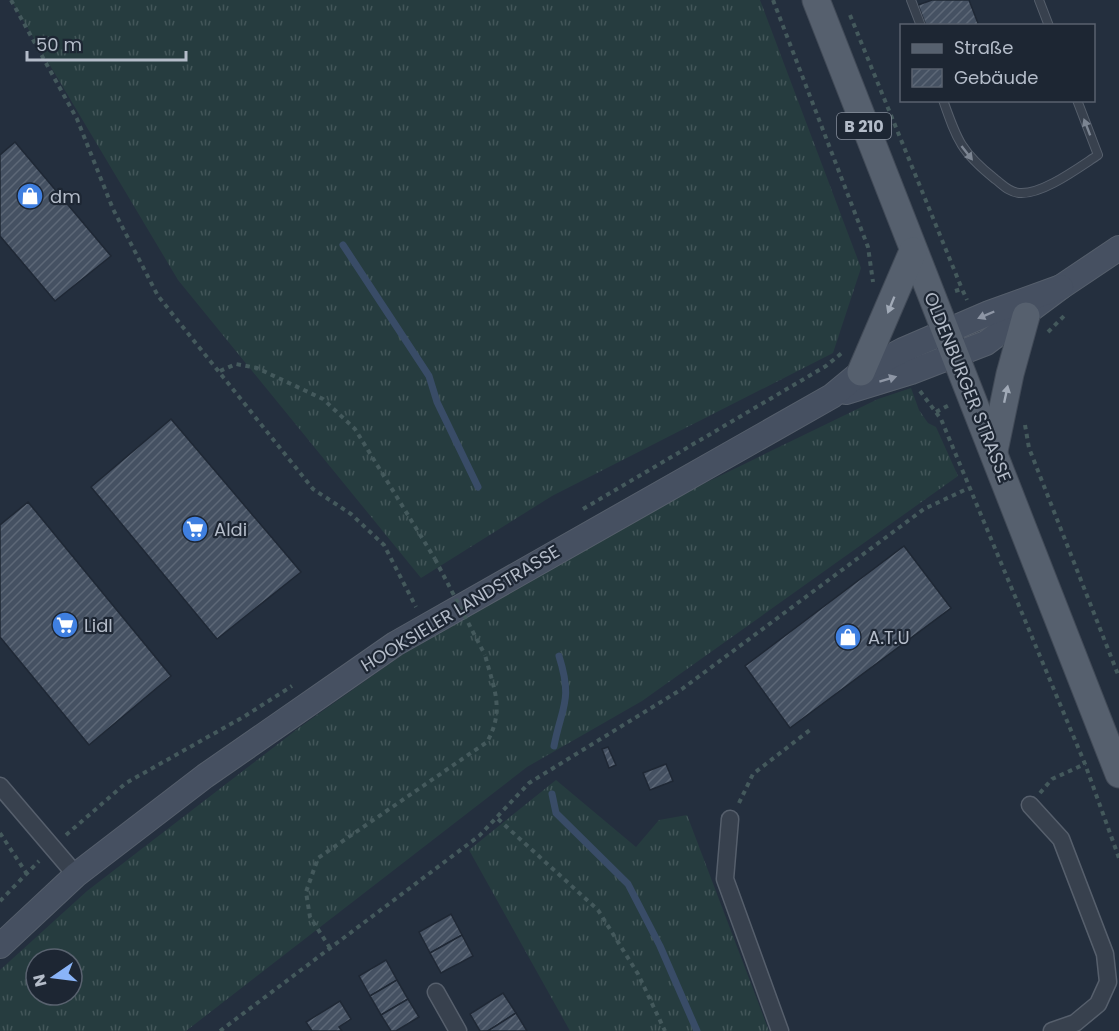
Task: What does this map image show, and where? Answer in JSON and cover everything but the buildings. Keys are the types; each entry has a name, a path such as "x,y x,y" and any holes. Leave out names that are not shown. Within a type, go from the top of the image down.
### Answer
{"main road":[{"name":"OLDENBURGER STRASSE","path":"816,0 1119,774"},
{"path":"950,345 986,343 1026,316 1067,297 1119,248"},
{"path":"861,372 913,251"},
{"path":"950,345 975,320 1067,297"},
{"path":"994,451 1010,374 1026,316"},
{"name":"HOOKSIELER LANDSTRASSE","path":"0,946 76,875 205,776 395,644 832,396 861,372 903,350 950,345"},
{"name":"HOOKSIELER LANDSTRASSE","path":"832,396 911,372 950,345"}],"street":[{"path":"0,786 76,875"},
{"path":"1030,805 1061,839 1106,954 1108,982 1098,1004 1075,1023 1052,1031"},
{"path":"730,819 726,879 780,1031"},
{"path":"436,992 458,1031"}],"lane":[{"path":"911,0 920,24"},
{"path":"1039,0 1048,24"},
{"path":"944,102 957,141 971,160 1009,190 1021,193 1064,177 1098,155 1078,102"}],"path":[{"path":"11,0 77,120 113,209 158,296 314,489 351,514 384,545 416,607"},
{"path":"773,0 868,247 873,284 871,293"},
{"path":"848,10 975,320"},
{"path":"932,299 962,289"},
{"path":"1044,339 1067,297"},
{"path":"220,371 236,364 257,368 323,399 355,429 435,559 485,655 498,710 496,725 486,742 318,858 306,892 310,917 330,948"},
{"path":"911,372 923,397 940,418 1085,764 1119,858"},
{"path":"1023,414 1029,448 1119,677"},
{"path":"220,1031 498,819 529,783 682,689 924,509 969,488"},
{"path":"730,819 753,774 810,730"},
{"path":"1030,805 1052,779 1085,764"},
{"path":"498,819 598,910 638,974 665,1031"},
{"path":"0,833 27,874"}],"green space":[{"path":"11,0 760,0 861,268 833,353 552,496 421,578 178,280"},
{"path":"911,388 919,410 928,423 936,427 958,476 642,701 527,767 186,1031 0,1031 0,970 24,948 24,1007 84,1007 84,947 25,947 87,891 300,727 416,645 701,485 878,399"},
{"path":"556,780 636,847 659,820 687,815 769,1031 570,1031 469,850"}],"waterway":[{"path":"343,245 429,376 437,402 478,487"},
{"path":"554,746 566,693 559,656"},
{"path":"552,794 556,813 628,884 660,946 697,1031"}],"place":[{"name":"dm","path":"30,196"},
{"name":"Aldi","path":"195,529"},
{"name":"Lidl","path":"65,625"},
{"name":"A.T.U","path":"848,637"}]}
